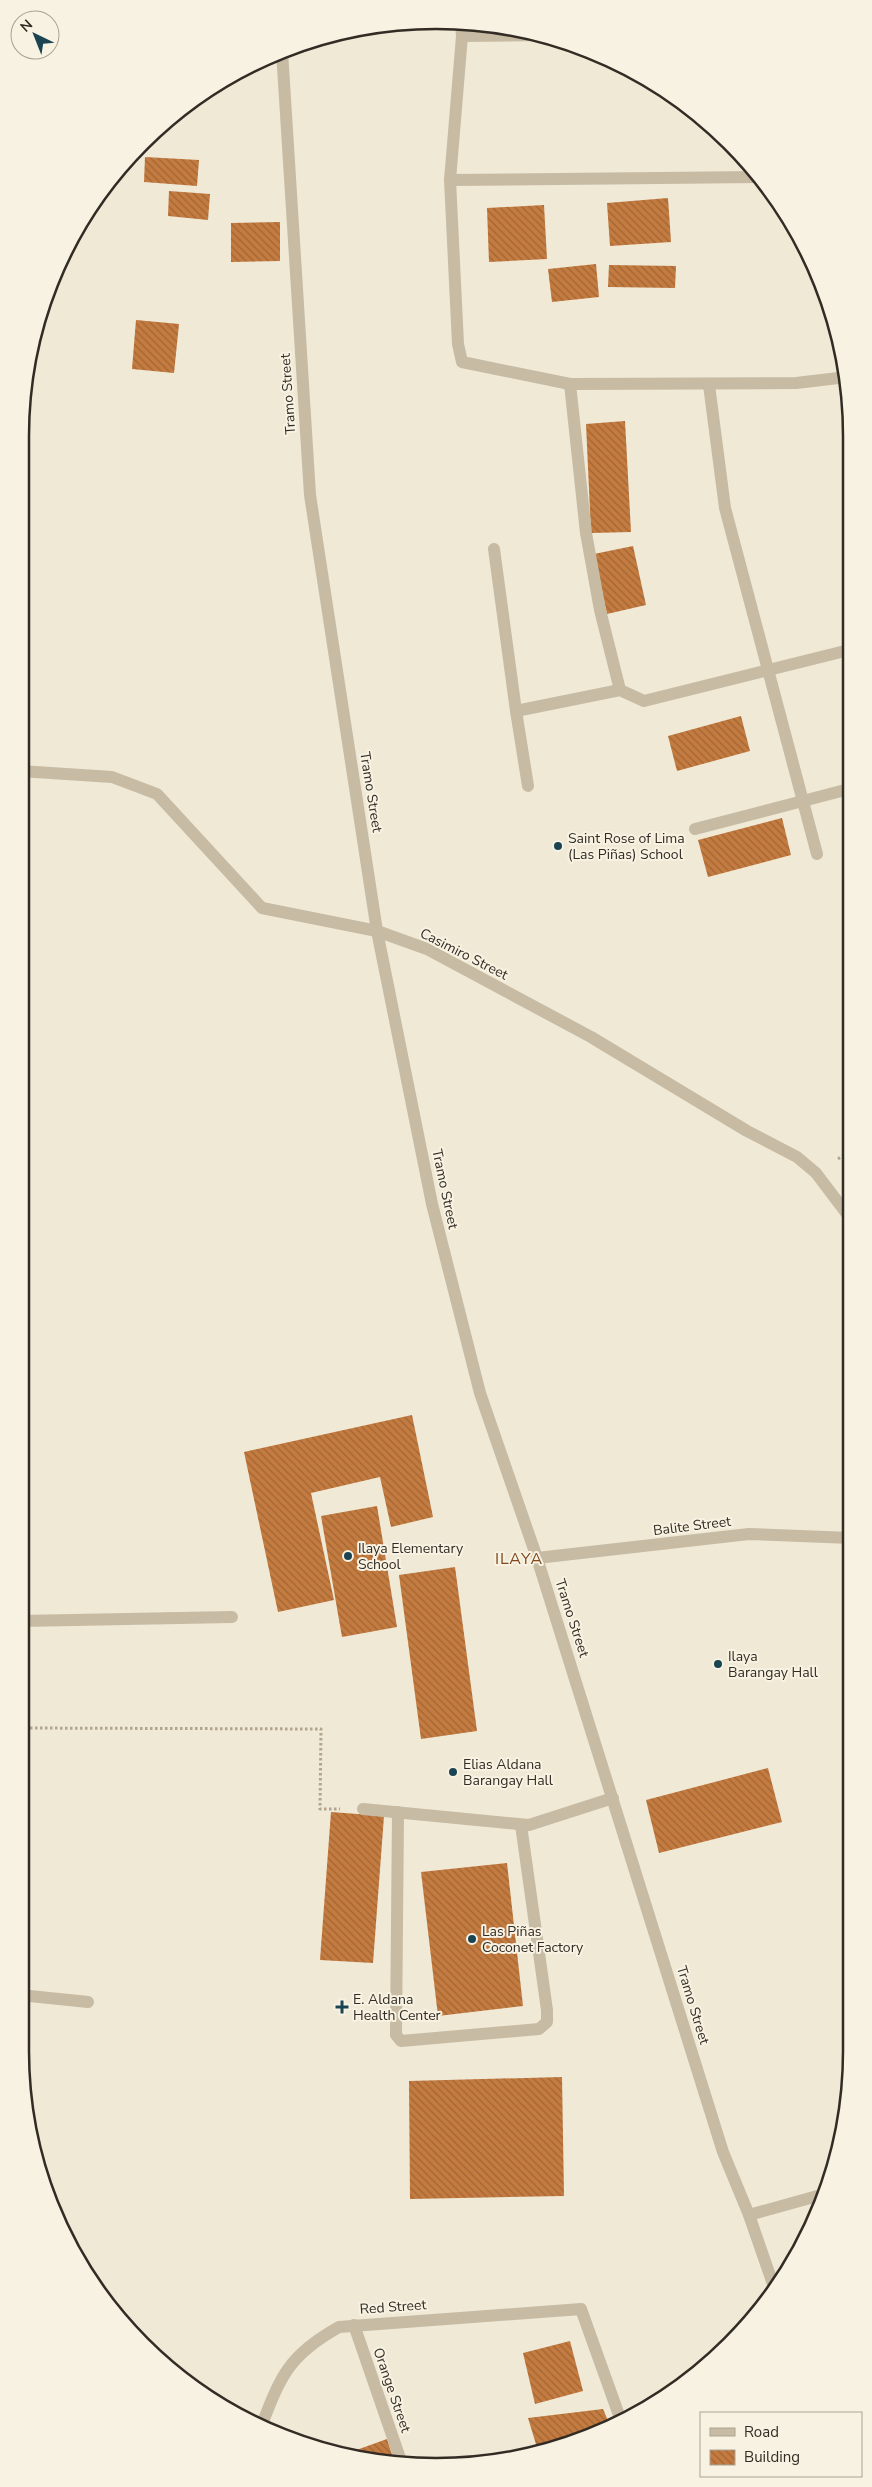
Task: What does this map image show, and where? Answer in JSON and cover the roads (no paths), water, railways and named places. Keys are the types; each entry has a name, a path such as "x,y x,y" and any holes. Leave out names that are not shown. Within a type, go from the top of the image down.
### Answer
{"street":[{"path":"462,30 450,180 458,344 462,362 570,384 709,385 796,383 839,378"},
{"path":"462,36 507,35"},
{"name":"Tramo Street","path":"283,59 310,495 377,931 432,1204 480,1393 538,1558 724,2152 749,2215 772,2281"},
{"path":"450,180 750,177"},
{"path":"570,384 586,533 600,610 620,690"},
{"path":"709,385 725,508 817,854"},
{"path":"494,549 528,786"},
{"path":"516,711 620,690 644,701 843,651"},
{"name":"Casimiro Street","path":"29,772 112,777 157,794 262,908 377,931 427,949 591,1037 747,1131 796,1156 816,1173 843,1209"},
{"path":"694,829 843,790"},
{"name":"Balite Street","path":"538,1558 749,1534 843,1538"},
{"path":"29,1621 232,1617"},
{"path":"363,1809 529,1825 613,1798"},
{"path":"398,1812 396,2035 401,2041 539,2029 547,2022 547,2010 521,1825"},
{"path":"29,1996 88,2002"},
{"path":"749,2215 816,2196"},
{"name":"Red Street","path":"264,2420 287,2367 312,2342 339,2327 581,2309 619,2415"},
{"name":"Orange Street","path":"354,2325 399,2456"}],"place":[{"name":"Saint Rose of Lima (Las Piñas) School","path":"558,846"},
{"name":"Ilaya Elementary School","path":"348,1556"},
{"name":"Ilaya Barangay Hall","path":"718,1664"},
{"name":"Elias Aldana Barangay Hall","path":"453,1772"},
{"name":"Las Piñas Coconet Factory","path":"472,1939"},
{"name":"E. Aldana Health Center","path":"342,2007"}],"district":[{"name":"ILAYA","path":"519,1559"}]}
